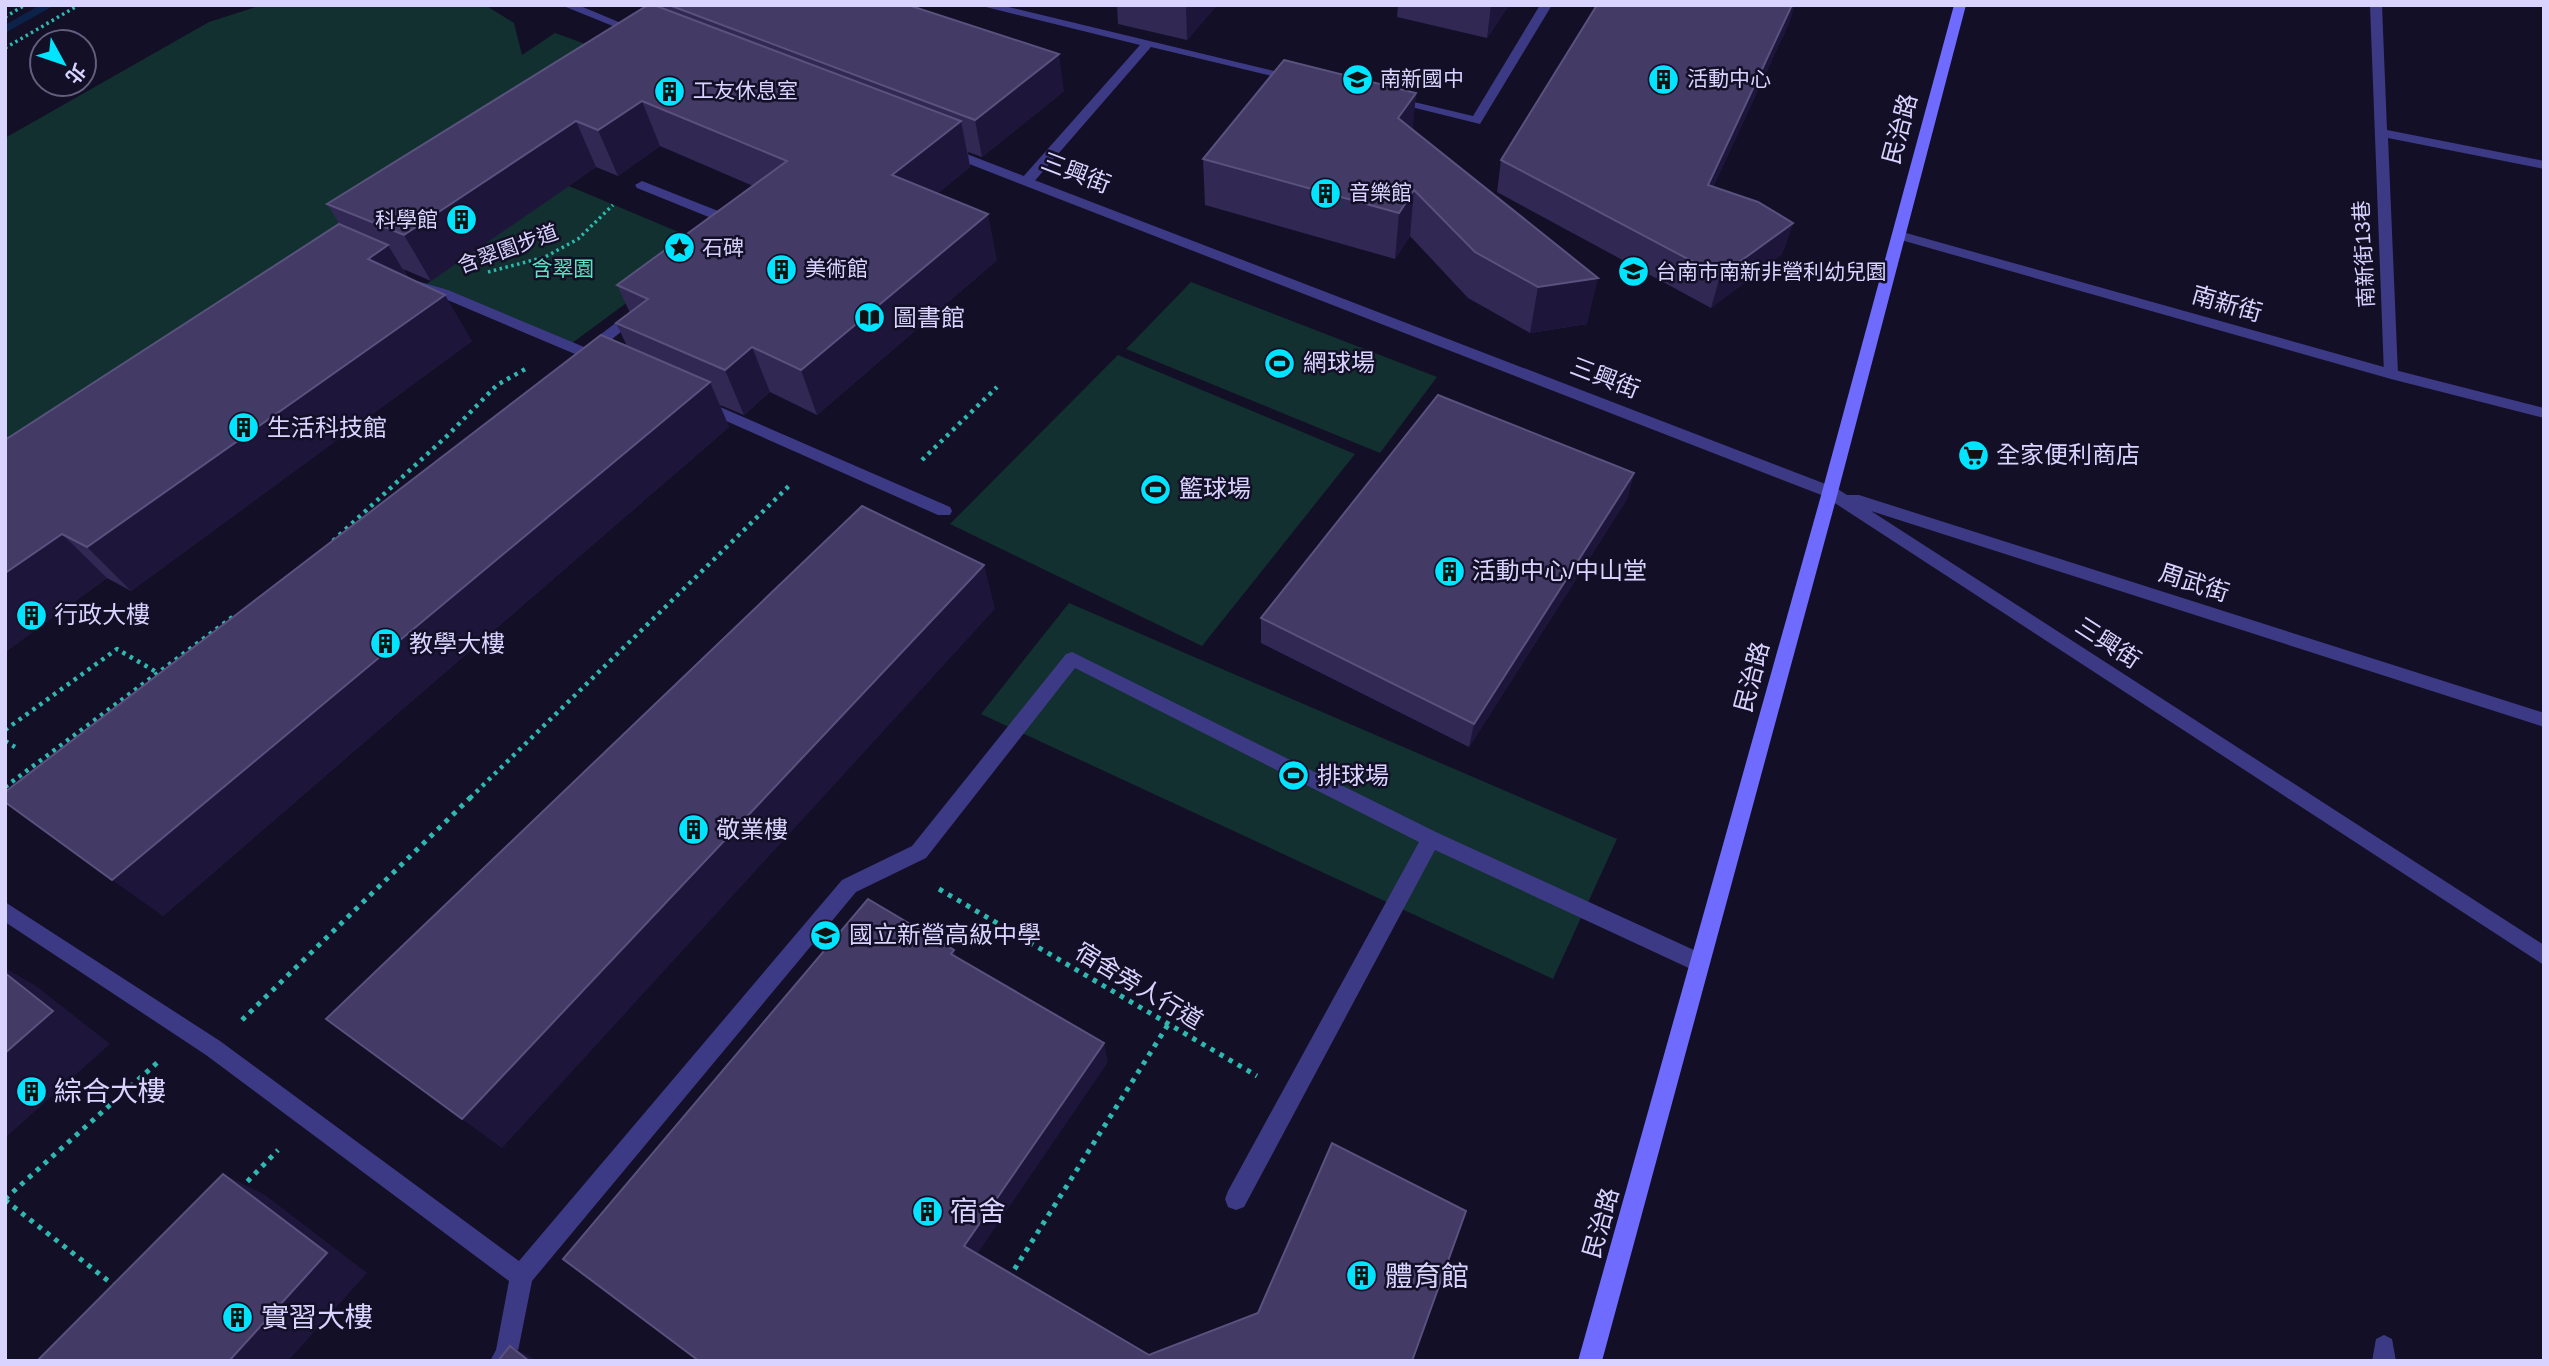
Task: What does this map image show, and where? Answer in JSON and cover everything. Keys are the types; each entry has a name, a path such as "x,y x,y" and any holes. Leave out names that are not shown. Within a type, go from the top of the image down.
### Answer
{"street":[{"path":"567,5 656,39"},
{"path":"984,5 1305,80"},
{"path":"1384,99 1476,121 1546,5"},
{"name":"民治路","path":"1590,1361 1830,492 1960,5"},
{"name":"南新街13巷","path":"2376,5 2379,132 2391,374"},
{"path":"1027,180 1148,43"},
{"path":"2379,132 2544,165"},
{"name":"三興街","path":"937,146 1830,492 2544,956"},
{"path":"642,185 747,227 736,236"},
{"name":"南新街","path":"1899,234 2391,374 2544,413"},
{"path":"398,276 610,364"},
{"path":"586,354 650,303"},
{"path":"684,397 944,511"},
{"name":"周武街","path":"1830,492 2544,720"},
{"path":"502,1361 507,1355 521,1276 849,886 919,852 1072,659 1431,839 1700,963"},
{"path":"1236,1199 1431,839"},
{"path":"5,911 213,1048 521,1276"}],"path":[{"path":"5,17 26,5"},
{"path":"5,48 79,5"},
{"name":"含翠園步道","path":"443,293 462,280 545,257 578,239 614,204"},
{"path":"327,546 448,435 497,385 568,346"},
{"path":"893,489 997,387"},
{"path":"213,1048 820,456"},
{"path":"16,795 5,787 243,610"},
{"path":"5,730 117,649 158,673"},
{"path":"5,741 15,747"},
{"name":"宿舍旁人行道","path":"896,863 1291,1096"},
{"path":"1001,1291 1168,1023"},
{"path":"122,1292 5,1199 190,1034"},
{"path":"234,1195 308,1119"}],"green space":[{"path":"262,5 485,5 514,23 522,55 555,33 602,50 5,448 5,138 75,98 98,98 98,85 209,22"},
{"name":"含翠園","path":"569,186 688,236 693,254 568,346 422,287"},
{"name":"網球場","path":"1191,282 1437,377 1380,453 1126,349"},
{"name":"籃球場","path":"1118,355 1355,454 1202,646 950,524"},
{"name":"排球場","path":"1069,603 1617,839 1553,979 981,714"}],"building":[{"path":"648,5 961,121 892,175 988,214 801,370 752,347 725,370 616,323 648,299 617,285 787,161 642,101 598,130 576,121 404,235 327,204"},
{"path":"669,5 908,5 1059,54 975,120"},
{"name":"活動中心","path":"1597,5 1792,5 1708,185 1758,202 1793,223 1720,276 1501,160"},
{"path":"1284,60 1416,93 1398,118 1598,278 1538,287 1475,252 1414,190 1399,213 1203,159"},
{"path":"339,224 388,245 368,259 445,295 87,547 62,534 5,573 5,440"},
{"path":"601,335 710,382 112,880 5,802 5,792"},
{"name":"活動中心/中山堂","path":"1438,395 1634,473 1474,724 1261,618"},
{"name":"敬業樓","path":"862,506 984,565 462,1119 326,1019"},
{"path":"868,899 954,950 951,954 1104,1043 964,1246 1149,1355 1258,1313 1332,1143 1466,1211 1412,1361 699,1361 563,1259"},
{"path":"5,973 53,1011 5,1053"},
{"path":"223,1174 327,1253 229,1361 37,1361"},
{"path":"510,1346 529,1361 498,1361"}],"waterway":[{"path":"5,30 49,5"}],"place":[{"name":"南新國中","path":"1357,79"},
{"name":"活動中心","path":"1664,79"},
{"name":"工友休息室","path":"670,91"},
{"name":"音樂館","path":"1326,193"},
{"name":"科學館","path":"461,220"},
{"name":"石碑","path":"679,248"},
{"name":"美術館","path":"782,269"},
{"name":"台南市南新非營利幼兒園","path":"1633,272"},
{"name":"圖書館","path":"870,318"},
{"name":"網球場","path":"1280,363"},
{"name":"生活科技館","path":"244,428"},
{"name":"全家便利商店","path":"1973,455"},
{"name":"籃球場","path":"1156,489"},
{"name":"活動中心/中山堂","path":"1449,571"},
{"name":"行政大樓","path":"31,615"},
{"name":"教學大樓","path":"386,644"},
{"name":"排球場","path":"1294,776"},
{"name":"敬業樓","path":"693,830"},
{"name":"國立新營高級中學","path":"826,935"},
{"name":"綜合大樓","path":"31,1091"},
{"name":"宿舍","path":"927,1211"},
{"name":"體育館","path":"1362,1276"},
{"name":"實習大樓","path":"238,1317"}]}
